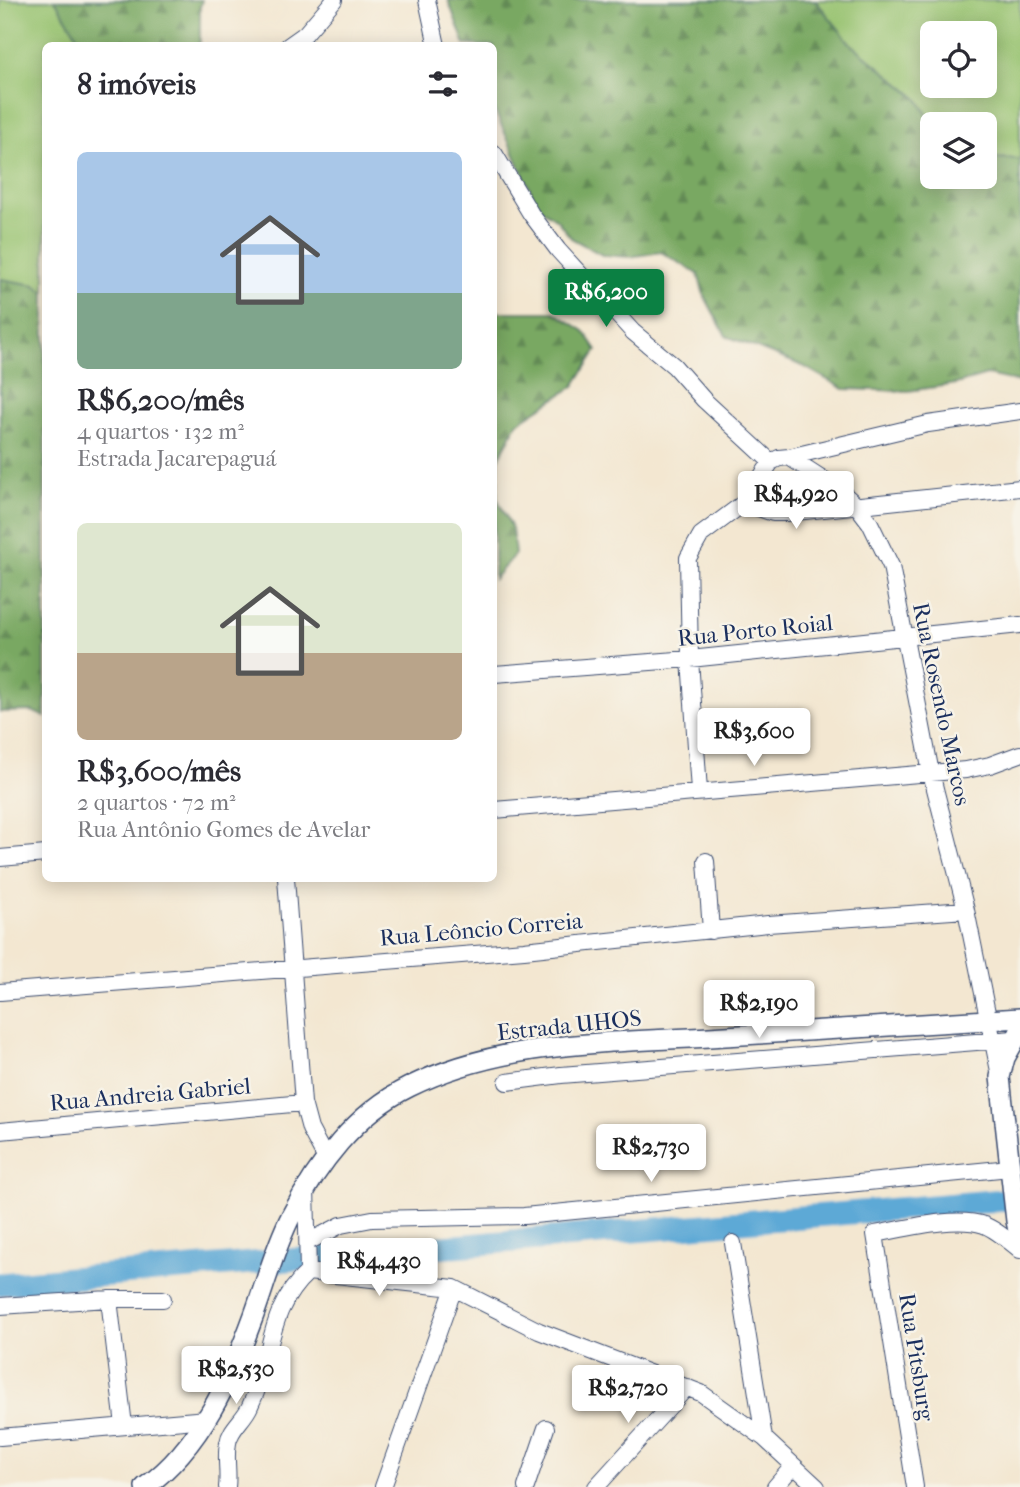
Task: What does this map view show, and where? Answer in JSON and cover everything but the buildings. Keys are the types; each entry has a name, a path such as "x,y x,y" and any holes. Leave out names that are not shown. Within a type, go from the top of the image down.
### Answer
{"street":[{"path":"294,42 305,34 334,0"},
{"path":"427,0 436,42"},
{"path":"497,158 531,214 558,250 633,332 674,366 704,400 771,462"},
{"path":"699,791 690,659 688,558 701,535 744,503 771,462 779,457 789,457 928,424 1020,411"},
{"name":"Rua Rosendo Marcos","path":"789,457 828,482 857,506 876,533 891,566 931,773 966,910 1000,1077"},
{"path":"744,503 773,513 1020,488"},
{"name":"Rua Porto Roial","path":"497,674 690,659 1020,625"},
{"path":"497,810 931,773 990,765 1020,754"},
{"path":"0,858 42,854"},
{"path":"706,861 711,931"},
{"path":"286,882 303,1103 310,1129 326,1159"},
{"name":"Rua Leôncio Correia","path":"0,992 524,950 768,924 966,910"},
{"name":"Estrada UHOS","path":"145,1487 182,1451 207,1419 232,1372 282,1238 306,1186 326,1159 374,1108 407,1087 455,1066 515,1051 1020,1018"},
{"path":"507,1082 575,1074 992,1040 1017,1035"},
{"path":"1017,1035 1000,1077 1018,1231"},
{"name":"Rua Andreia Gabriel","path":"0,1130 303,1103"},
{"path":"308,1244 341,1225 372,1219 524,1216 1010,1168"},
{"path":"227,1487 230,1434 250,1408 263,1372 277,1318 288,1292 308,1270 306,1186"},
{"name":"Rua Pitsburg","path":"915,1487 875,1234 930,1225 973,1223 992,1229 1020,1250"},
{"path":"733,1243 764,1438"},
{"path":"308,1270 454,1289 539,1331 687,1387 721,1406 764,1438 817,1487"},
{"path":"383,1487 454,1289"},
{"path":"109,1299 124,1426"},
{"path":"0,1306 109,1299 163,1299"},
{"path":"255,1314 277,1318"},
{"path":"596,1487 687,1387"},
{"path":"0,1437 207,1419"},
{"path":"526,1487 546,1429"},
{"path":"775,1487 793,1466"}],"green space":[{"path":"0,0 55,0 81,42 42,42 42,291 35,285 0,279"},
{"path":"55,0 202,0 200,42 81,42"},
{"path":"448,0 815,0 850,43 918,99 926,112 920,112 920,189 997,189 997,158 1020,159 1020,382 987,375 956,384 908,391 844,389 803,366 726,336 704,295 698,274 661,252 629,257 602,255 571,238 557,220 538,207 497,116 497,42 464,42"},
{"path":"815,0 1020,0 1020,159 997,158 997,112 926,112 918,99 850,43"},
{"path":"0,279 35,285 42,291 42,716 32,711 0,712"},
{"path":"497,312 554,312 584,331 597,350 574,386 517,423 499,459 497,498"},
{"path":"497,498 512,528 515,554 497,575"}],"waterway":[{"path":"0,1284 1005,1200"}]}
